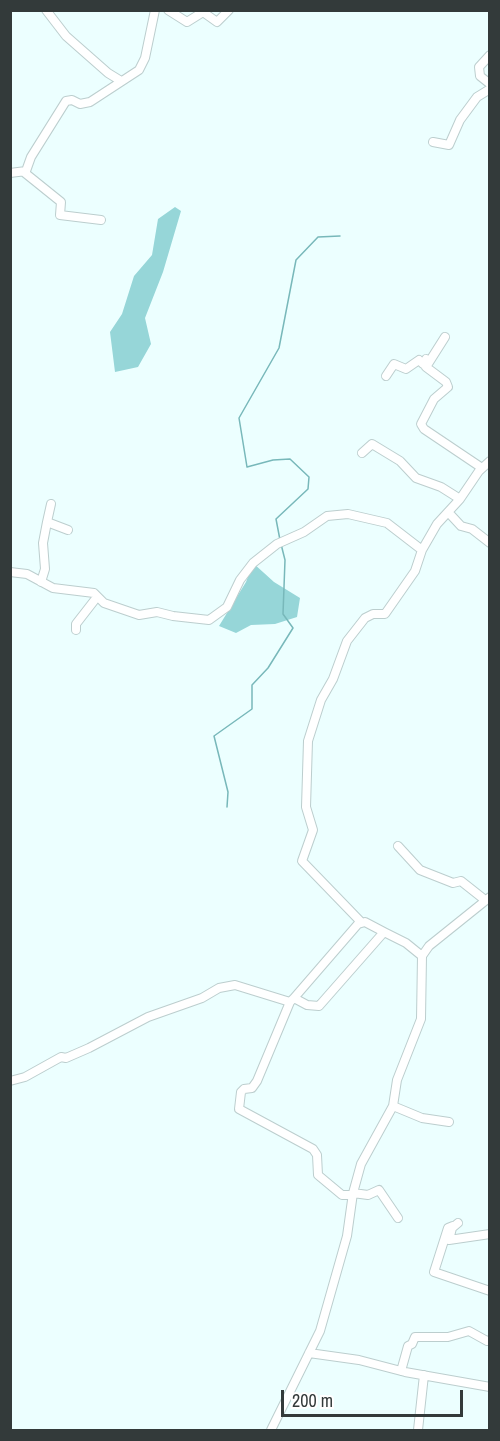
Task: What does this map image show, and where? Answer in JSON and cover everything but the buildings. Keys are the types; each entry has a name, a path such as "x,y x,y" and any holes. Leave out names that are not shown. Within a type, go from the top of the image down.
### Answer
{"street":[{"path":"46,10 66,36 108,73 121,81"},
{"path":"24,173 66,101 72,100 80,104 90,102 139,70 145,58 155,10"},
{"path":"168,10 187,22 203,12 217,22 229,10"},
{"path":"433,142 449,145 461,117 489,86 479,72 479,63 489,55"},
{"path":"10,173 24,173 61,202 60,215 100,220"},
{"path":"386,376 394,364 406,369 419,360 423,364 442,335 445,337 426,367 447,383 447,387 434,399 421,424 424,429 482,468"},
{"path":"362,453 372,444 400,461 416,478 441,487 460,500"},
{"path":"422,956 406,943 362,922 302,861 313,830 306,807 308,741 321,700 333,679 346,641 365,618 373,614 385,614 415,571 422,550 437,524 460,500 489,461"},
{"path":"41,582 45,569 43,543 51,504"},
{"path":"448,512 461,526 472,529 489,543"},
{"path":"10,572 27,574 53,588 94,593 107,605 139,615 157,612 173,616 211,619 227,607 240,580 253,563 277,544 332,515 348,514 387,523 422,550"},
{"path":"47,522 68,530"},
{"path":"76,630 76,624 97,597"},
{"path":"271,1431 320,1331 347,1236 352,1194 361,1164 393,1106 397,1080 421,1019 422,956 429,946 487,898 461,881 454,884 420,870 398,846"},
{"path":"362,922 292,1000 257,1081 252,1088 241,1092 239,1109 313,1149 317,1155 318,1175 342,1195 368,1195 379,1190 398,1218"},
{"path":"10,1081 25,1077 61,1058 89,1048 148,1017 202,998 219,988 235,985 307,1005 321,1005 384,932"},
{"path":"393,1106 422,1118 449,1122"},
{"path":"489,1234 449,1240 456,1225 448,1228 434,1272 489,1291"},
{"path":"401,1371 408,1346 412,1344 415,1337 448,1337 469,1331 489,1340"},
{"path":"309,1353 359,1360 401,1371 489,1387"},
{"path":"418,1431 424,1375"}],"shaded area":[{"path":"175,207 181,211 163,272 145,318 151,344 138,367 115,372 110,332 122,314 134,276 152,255 158,219"},
{"path":"253,563 274,582 300,598 297,617 275,624 251,625 236,633 219,626 246,582"}],"waterway":[{"path":"280,540 276,519 308,489 309,477 290,459 273,460 247,467 239,418 279,348 296,260 318,237 340,236"},
{"path":"227,807 228,792 214,736 252,709 252,685 268,668 293,628 283,614 285,560 281,544"}]}
